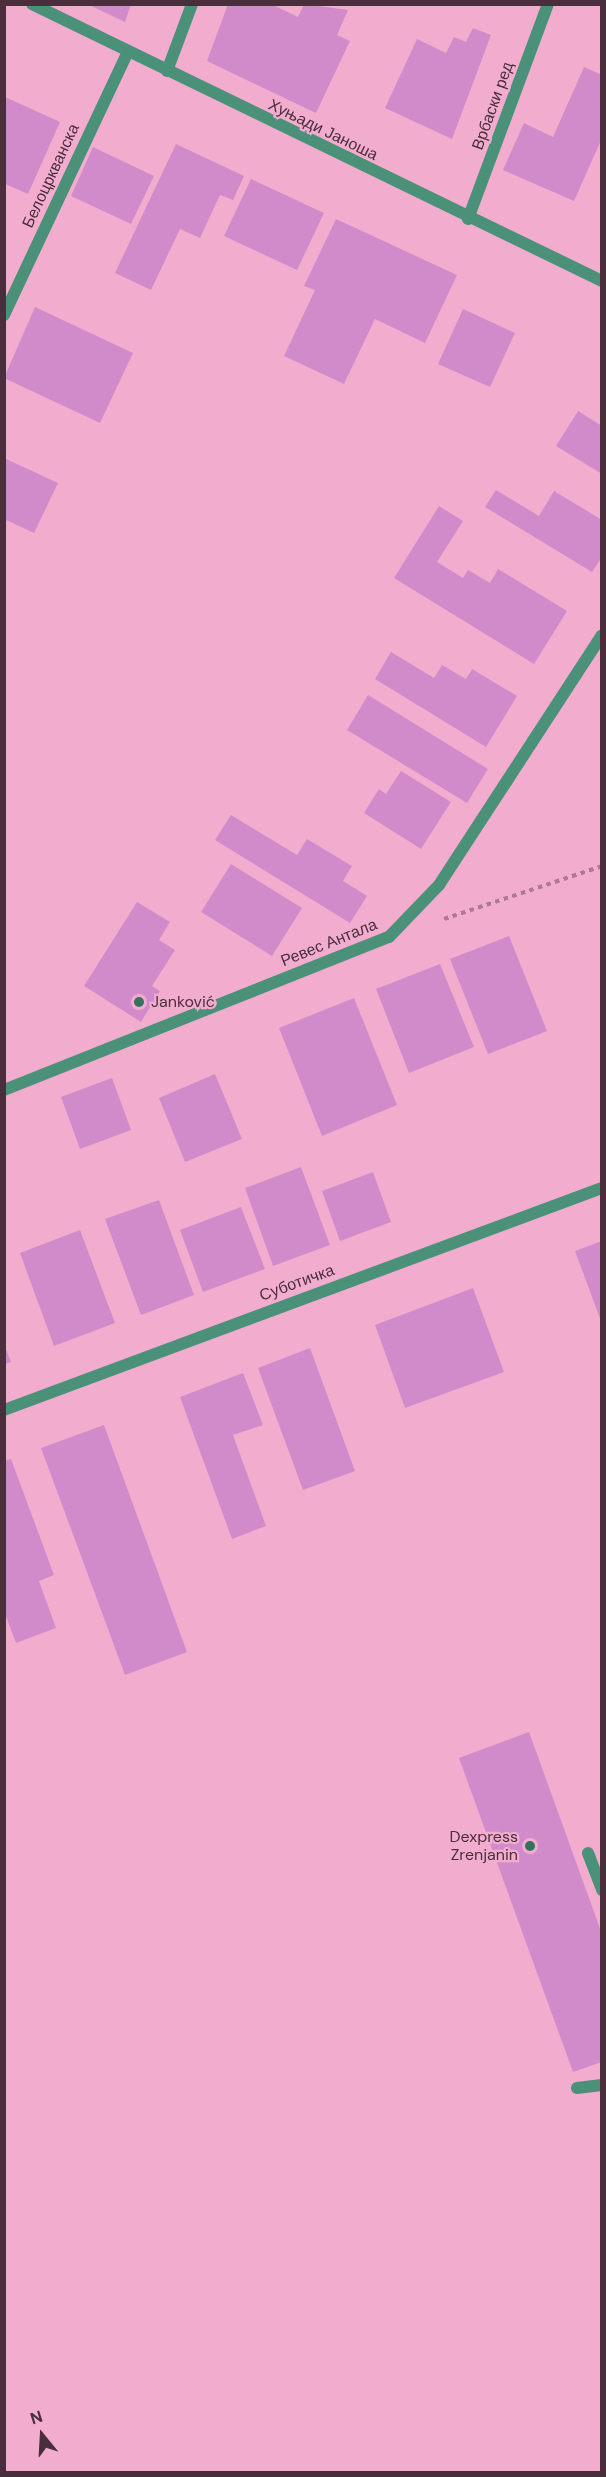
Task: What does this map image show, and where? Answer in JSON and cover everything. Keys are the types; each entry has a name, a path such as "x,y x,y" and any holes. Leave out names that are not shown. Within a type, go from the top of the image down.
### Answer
{"street":[{"name":"Хуњади Јаноша","path":"32,4 468,219 602,281"},
{"path":"167,71 192,4"},
{"name":"Врбаски ред","path":"468,219 548,4"},
{"name":"Белоцркванска","path":"4,315 128,52"},
{"name":"Ревес Антала","path":"4,1090 389,937 439,885 602,635"},
{"name":"Суботичка","path":"4,1410 602,1188"},
{"path":"588,1853 602,1890"},
{"path":"577,2088 602,2085"}],"path":[{"path":"434,922 602,866"}],"building":[{"path":"87,4 131,4 125,22"},
{"path":"228,4 271,4 298,17 304,4 348,10 337,35 350,41 316,113 207,61"},
{"path":"473,28 491,35 452,139 385,108 417,39 446,53 454,37 466,42"},
{"path":"584,67 602,75 602,138 574,201 503,170 524,123 553,137"},
{"path":"5,97 60,122 28,194 5,184"},
{"path":"176,144 244,176 233,200 220,195 200,238 180,229 151,290 115,273"},
{"path":"93,147 154,176 131,224 71,196"},
{"path":"251,179 324,213 297,270 224,236"},
{"path":"336,219 457,275 425,343 375,319 344,384 284,356 315,290 304,286"},
{"path":"35,307 133,353 100,423 4,378"},
{"path":"463,309 515,333 490,387 438,364"},
{"path":"578,411 602,426 602,474 556,446"},
{"path":"4,458 58,483 34,533 4,519"},
{"path":"496,490 539,516 554,491 602,520 602,557 592,572 485,507"},
{"path":"439,506 463,521 437,562 463,578 468,570 490,583 498,569 567,611 534,664 394,578"},
{"path":"391,652 434,678 442,665 466,679 472,669 517,696 486,747 375,679"},
{"path":"368,695 488,769 467,803 347,730"},
{"path":"401,771 451,802 421,849 364,813 379,789 386,794"},
{"path":"231,815 297,855 307,839 352,866 343,881 367,896 350,923 215,840"},
{"path":"231,864 302,908 272,956 201,912"},
{"path":"137,902 170,922 159,940 175,950 152,986 160,991 141,1022 84,986"},
{"path":"509,936 547,1031 488,1054 450,959"},
{"path":"440,964 474,1047 409,1073 376,989"},
{"path":"354,998 397,1105 322,1136 279,1028"},
{"path":"215,1074 242,1139 185,1162 159,1098"},
{"path":"112,1078 131,1130 80,1149 61,1097"},
{"path":"301,1167 330,1245 273,1266 245,1188"},
{"path":"373,1172 391,1222 340,1241 322,1191"},
{"path":"159,1200 194,1295 141,1315 105,1219"},
{"path":"241,1207 265,1269 203,1292 180,1230"},
{"path":"80,1230 115,1323 54,1346 20,1253"},
{"path":"602,1241 602,1321 601,1321 575,1251"},
{"path":"473,1288 504,1372 405,1408 375,1325"},
{"path":"4,1344 11,1362 4,1364"},
{"path":"310,1348 355,1471 303,1490 258,1368"},
{"path":"243,1373 263,1425 233,1435 266,1526 232,1539 180,1397"},
{"path":"104,1425 187,1652 125,1675 41,1448"},
{"path":"11,1459 54,1575 39,1581 56,1628 16,1643 4,1611 4,1461"},
{"name":"Dexpress Zrenjanin","path":"529,1732 602,1934 602,2062 573,2072 459,1758"}],"place":[{"name":"Janković","path":"139,1002"},
{"name":"Dexpress Zrenjanin","path":"530,1846"}]}
